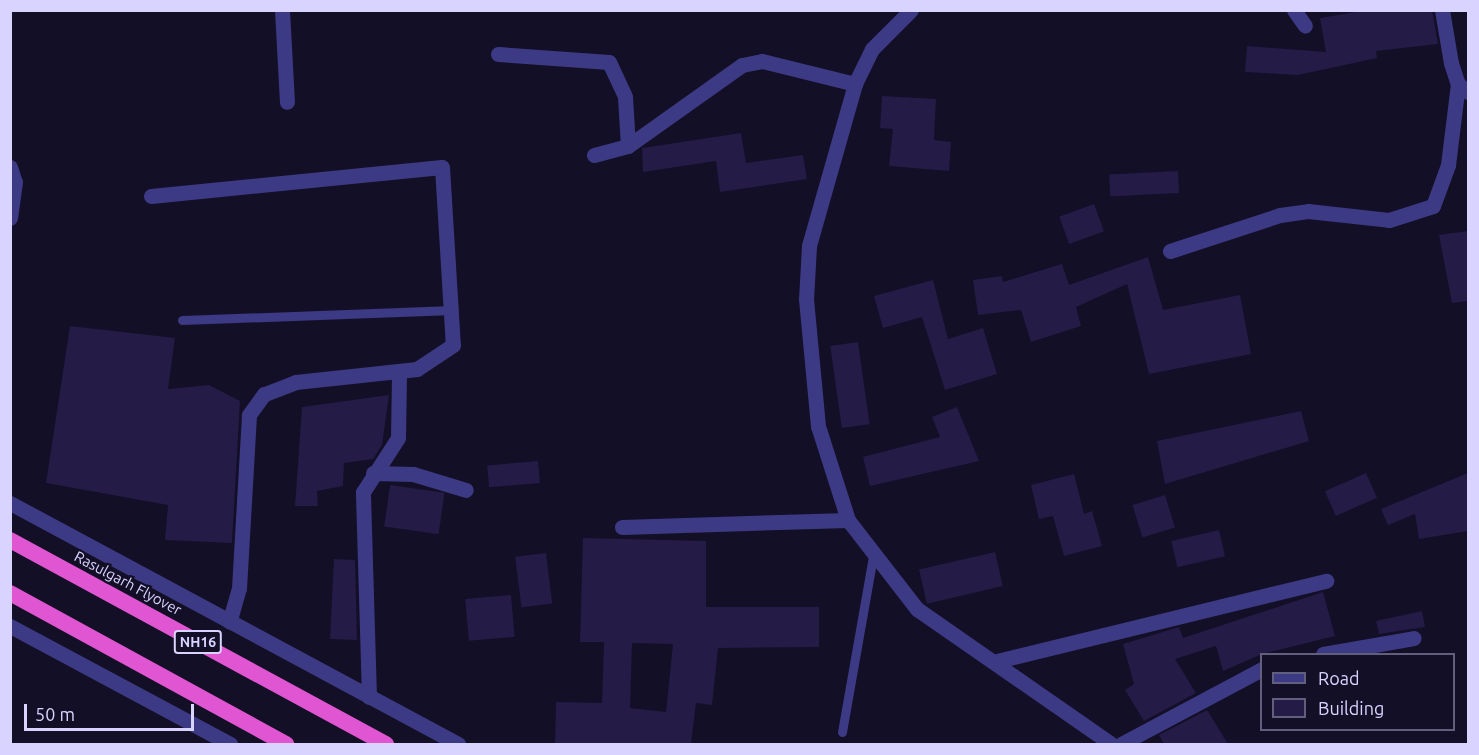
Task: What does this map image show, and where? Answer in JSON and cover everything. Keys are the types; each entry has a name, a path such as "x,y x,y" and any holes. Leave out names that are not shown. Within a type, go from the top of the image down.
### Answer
{"highway":[{"name":"Rasulgarh Flyover","path":"10,540 386,744"},
{"path":"10,593 286,744"}],"street":[{"path":"282,10 287,102"},
{"path":"911,10 872,49 855,84 809,246 806,299 818,426 848,520 873,556 917,609 997,662 1111,744"},
{"path":"1294,10 1305,26"},
{"path":"1170,251 1280,215 1308,211 1389,220 1433,206 1448,165 1463,88 1442,10"},
{"path":"498,54 609,62 625,97 628,146"},
{"path":"594,155 628,146 742,65 762,61 855,84"},
{"path":"10,167 15,182 10,218"},
{"path":"151,196 442,167 453,310 453,345 440,358 399,372 296,382 264,394 249,415 239,588 229,622"},
{"path":"369,697 363,492 373,473 389,458 398,438 399,372"},
{"path":"373,473 413,474 466,490"},
{"path":"10,503 458,744"},
{"path":"622,527 848,520"},
{"path":"997,662 1326,581"},
{"path":"10,626 230,744"},
{"path":"1329,653 1414,638"},
{"path":"1121,744 1260,670"}],"lane":[{"path":"182,320 453,310"},
{"path":"842,732 873,556"}],"building":[{"path":"1368,10 1432,10 1438,44 1376,51 1377,58 1298,75 1245,72 1247,46 1326,52 1320,18"},
{"path":"882,96 936,99 934,140 951,142 949,171 889,166 893,129 880,128"},
{"path":"741,133 746,163 803,155 807,179 720,192 716,161 643,172 642,148"},
{"path":"1178,171 1179,193 1110,197 1109,175"},
{"path":"1094,204 1104,231 1069,244 1059,217"},
{"path":"1468,231 1468,301 1452,303 1439,235"},
{"path":"1148,257 1163,310 1240,295 1251,354 1149,374 1127,284 1076,307 1081,326 1031,342 1021,310 978,315 973,280 1002,276 1003,282 1062,264 1069,285"},
{"path":"933,280 948,339 983,328 997,374 945,390 922,317 883,328 874,296"},
{"path":"70,326 175,338 168,389 209,385 240,401 232,543 165,540 168,505 46,483"},
{"path":"858,342 870,424 842,428 830,346"},
{"path":"389,395 382,445 373,459 344,463 343,486 317,491 318,506 295,506 302,407"},
{"path":"957,407 979,461 870,486 863,457 940,437 932,417"},
{"path":"1301,411 1309,441 1165,484 1157,441"},
{"path":"538,461 540,483 489,487 487,465"},
{"path":"1366,473 1377,498 1336,516 1325,491"},
{"path":"1468,473 1468,531 1419,539 1415,514 1388,525 1381,509"},
{"path":"1074,474 1084,514 1092,511 1102,546 1064,556 1053,516 1039,519 1031,485"},
{"path":"390,485 444,493 439,534 384,527"},
{"path":"1165,495 1175,528 1142,537 1132,505"},
{"path":"1219,530 1225,556 1177,567 1171,541"},
{"path":"583,538 706,541 706,607 819,607 819,647 718,648 712,705 696,703 691,744 555,744 556,702 602,703 604,642 580,642","holes":["632,643 673,644 666,712 630,708"]},
{"path":"995,552 1003,586 927,604 919,570"},
{"path":"546,553 552,604 521,607 515,557"},
{"path":"334,559 355,560 357,640 330,639"},
{"path":"1323,592 1335,636 1260,653 1223,671 1216,646 1175,659 1196,693 1144,721 1125,690 1134,684 1123,644 1179,627 1183,638"},
{"path":"511,595 515,637 469,641 465,599"},
{"path":"1422,611 1425,627 1379,634 1376,621"},
{"path":"1207,710 1228,744 1164,744 1159,735"}]}
